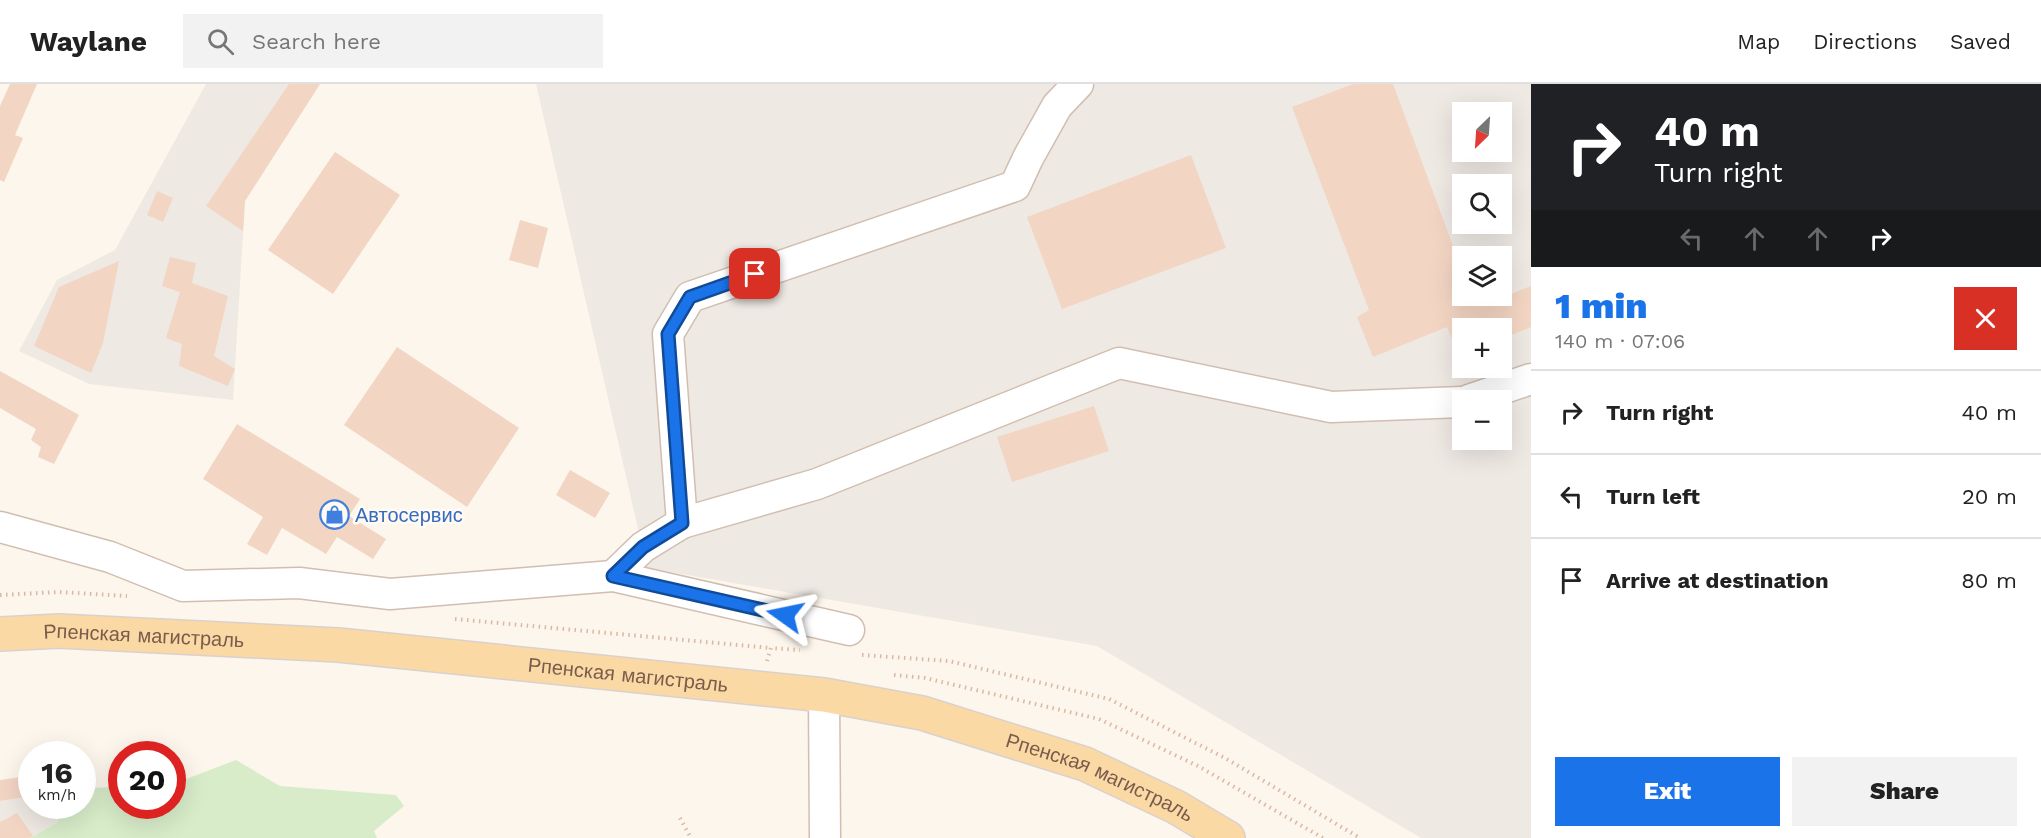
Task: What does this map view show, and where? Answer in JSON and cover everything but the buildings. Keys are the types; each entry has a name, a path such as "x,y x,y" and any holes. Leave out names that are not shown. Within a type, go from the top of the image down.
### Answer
{"main road":[{"name":"Рпенская магистраль","path":"0,634 59,631 338,645 824,695 922,713 1085,764 1176,807 1228,838"}],"street":[{"path":"682,523 668,334 690,297 1015,186 1057,106 1078,84"},
{"path":"613,576 643,547 682,523 817,484 1119,363 1330,407 1452,402"},
{"path":"1499,390 1531,379"},
{"path":"0,527 110,557 183,586 299,583 390,594 613,576 851,642"},
{"path":"824,695 825,838"}],"path":[{"path":"851,642 949,661 1109,699 1225,758 1360,838"},
{"path":"767,663 771,648 806,651"},
{"path":"680,818 691,838"}],"shaded area":[{"path":"206,84 320,84 245,201 233,400 89,384 19,351 57,280 115,250"},
{"path":"536,84 1531,84 1531,838 1421,838 1097,646 647,568"},
{"path":"18,798 18,819 58,819 58,822 30,838 0,838 0,801"}],"green space":[{"path":"236,760 280,786 396,795 404,806 374,831 377,838 30,838 58,822 58,819 96,819 96,788 108,787 108,819 186,819 186,779"}],"place":[{"name":"Автосервис","path":"334,515"}],"route":[{"path":"755,274 690,297 668,334 682,523 643,547 613,576 785,615"}]}
